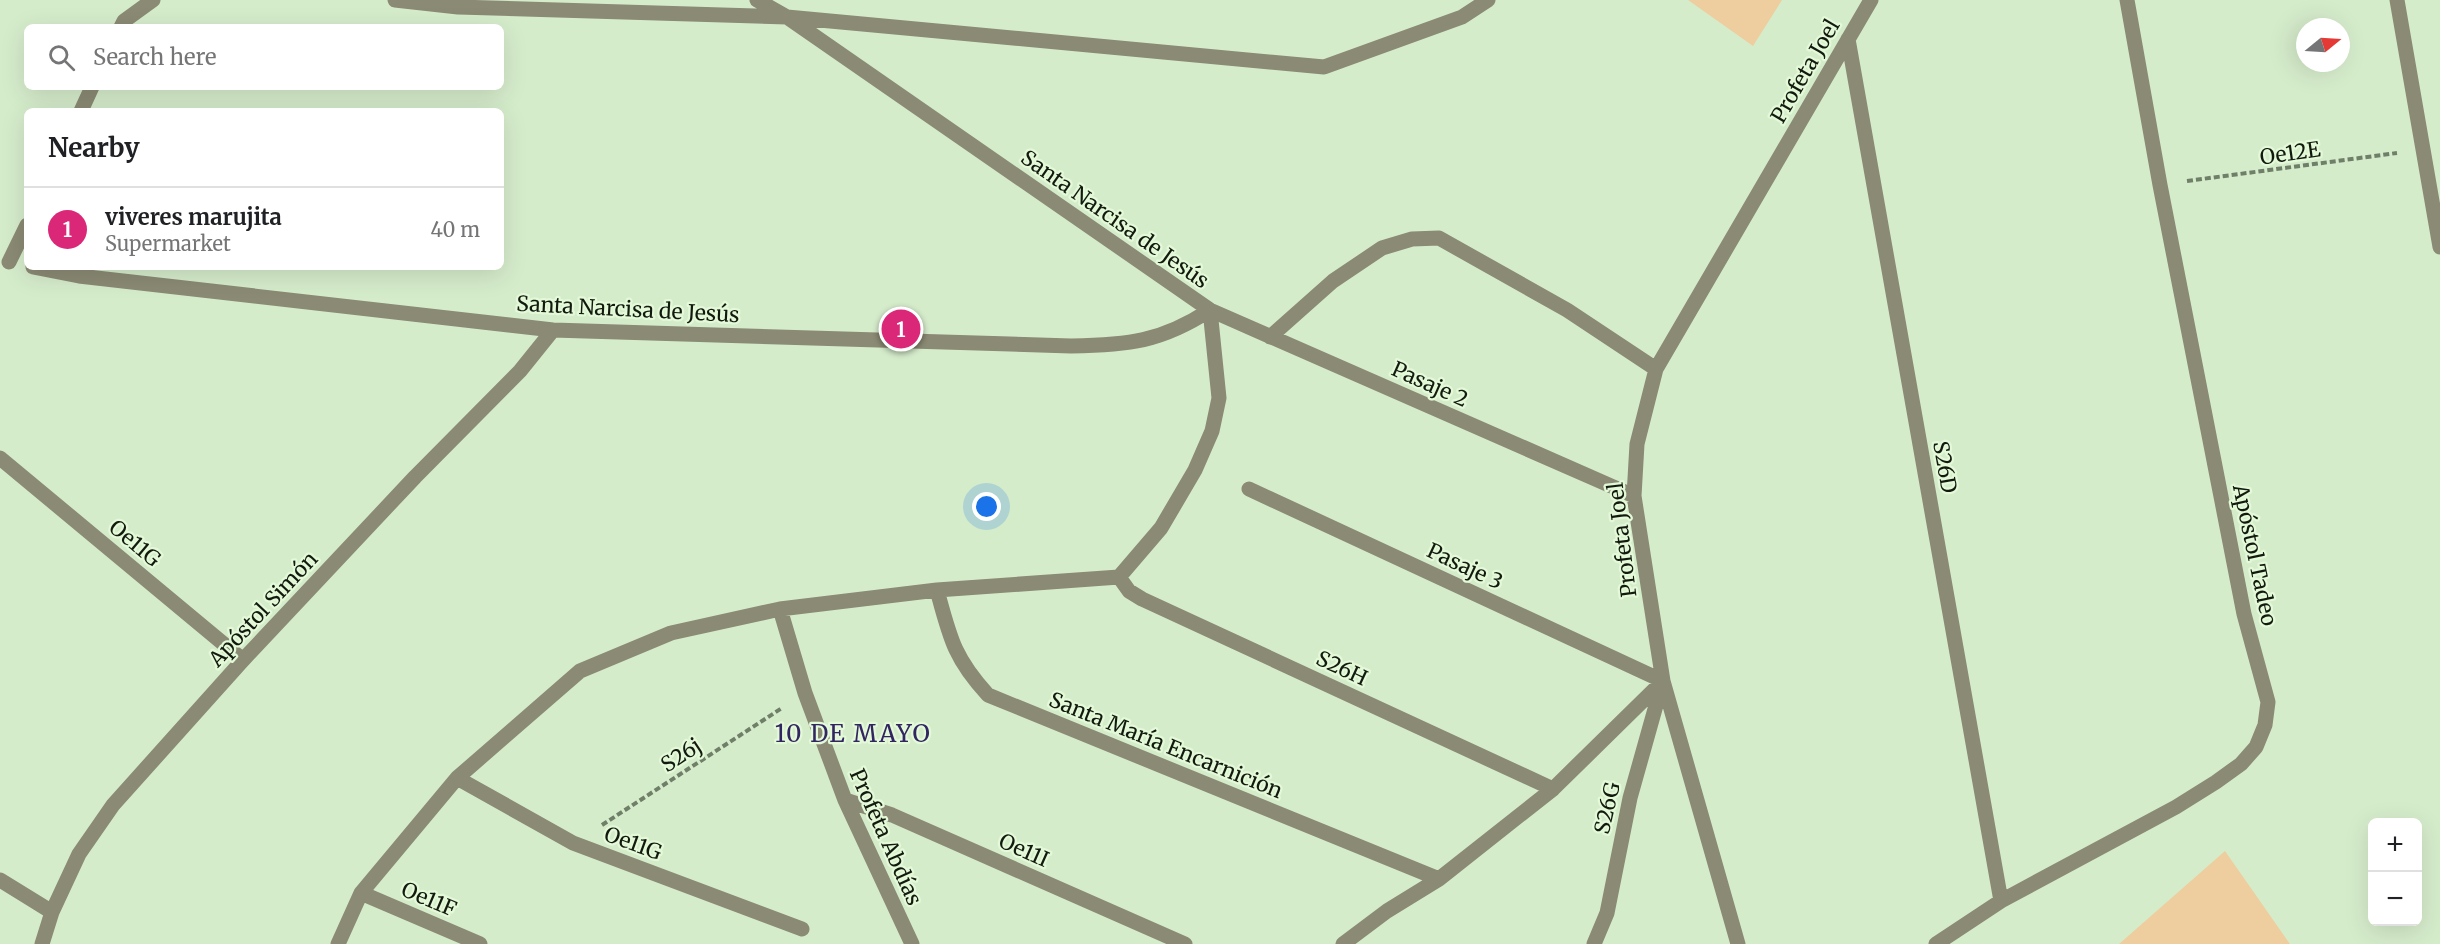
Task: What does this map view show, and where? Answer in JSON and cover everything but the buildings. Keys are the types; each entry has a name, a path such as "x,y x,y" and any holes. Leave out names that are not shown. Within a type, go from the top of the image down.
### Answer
{"street":[{"path":"122,24 153,0"},
{"path":"395,0 458,7 787,17 1324,67 1462,17 1488,0"},
{"name":"Santa Narcisa de Jesús","path":"48,270 79,276 553,330 1114,345 1153,339 1186,326 1210,310 787,17 757,0"},
{"path":"1462,17 1472,0"},
{"name":"Profeta Joel","path":"1738,944 1663,681 1634,496 1637,444 1656,369 1871,0"},
{"name":"Apóstol Tadeo","path":"1936,944 2001,901 2176,807 2216,782 2241,764 2256,747 2265,725 2268,702 2244,614 2160,185 2127,0"},
{"path":"2397,0 2440,247"},
{"name":"S26D","path":"1848,39 2001,901"},
{"path":"82,108 92,90"},
{"path":"24,230 5,261 24,265"},
{"path":"1270,337 1333,280 1382,248 1412,238 1439,238 1567,310 1656,369"},
{"path":"338,944 361,893 457,778 580,671 671,633 780,609 937,590 1119,577 1161,528 1195,470 1212,431 1219,398 1210,310"},
{"name":"Pasaje 2","path":"1210,310 1634,496"},
{"name":"Apóstol Simón","path":"42,944 52,912 79,854 113,805 243,660 520,371 553,330"},
{"name":"Oe11G","path":"0,458 243,660"},
{"name":"Pasaje 3","path":"1250,489 1663,681"},
{"name":"S26H","path":"1119,577 1129,591 1142,599 1553,789"},
{"name":"Santa María Encarnición","path":"937,590 953,648 968,673 988,695 1439,879"},
{"name":"Profeta Abdías","path":"780,609 805,693 845,800 912,944"},
{"path":"1343,944 1387,911 1439,879 1553,789 1663,681"},
{"name":"S26G","path":"1594,944 1607,913 1630,798 1663,681"},
{"name":"Oe11G","path":"457,778 573,843 802,929"},
{"name":"Oe11I","path":"845,800 892,815 1185,944"},
{"path":"0,880 52,912"},
{"name":"Oe11F","path":"361,893 480,944"}],"path":[{"name":"Oe12E","path":"2160,185 2424,150"},
{"name":"S26j","path":"573,843 805,693"}],"shaded area":[{"path":"1688,0 1782,0 1753,46"},
{"path":"2225,851 2290,944 2119,944"}],"place":[{"name":"viveres marujita","path":"901,329"}],"district":[{"name":"10 DE MAYO","path":"853,733"}]}
